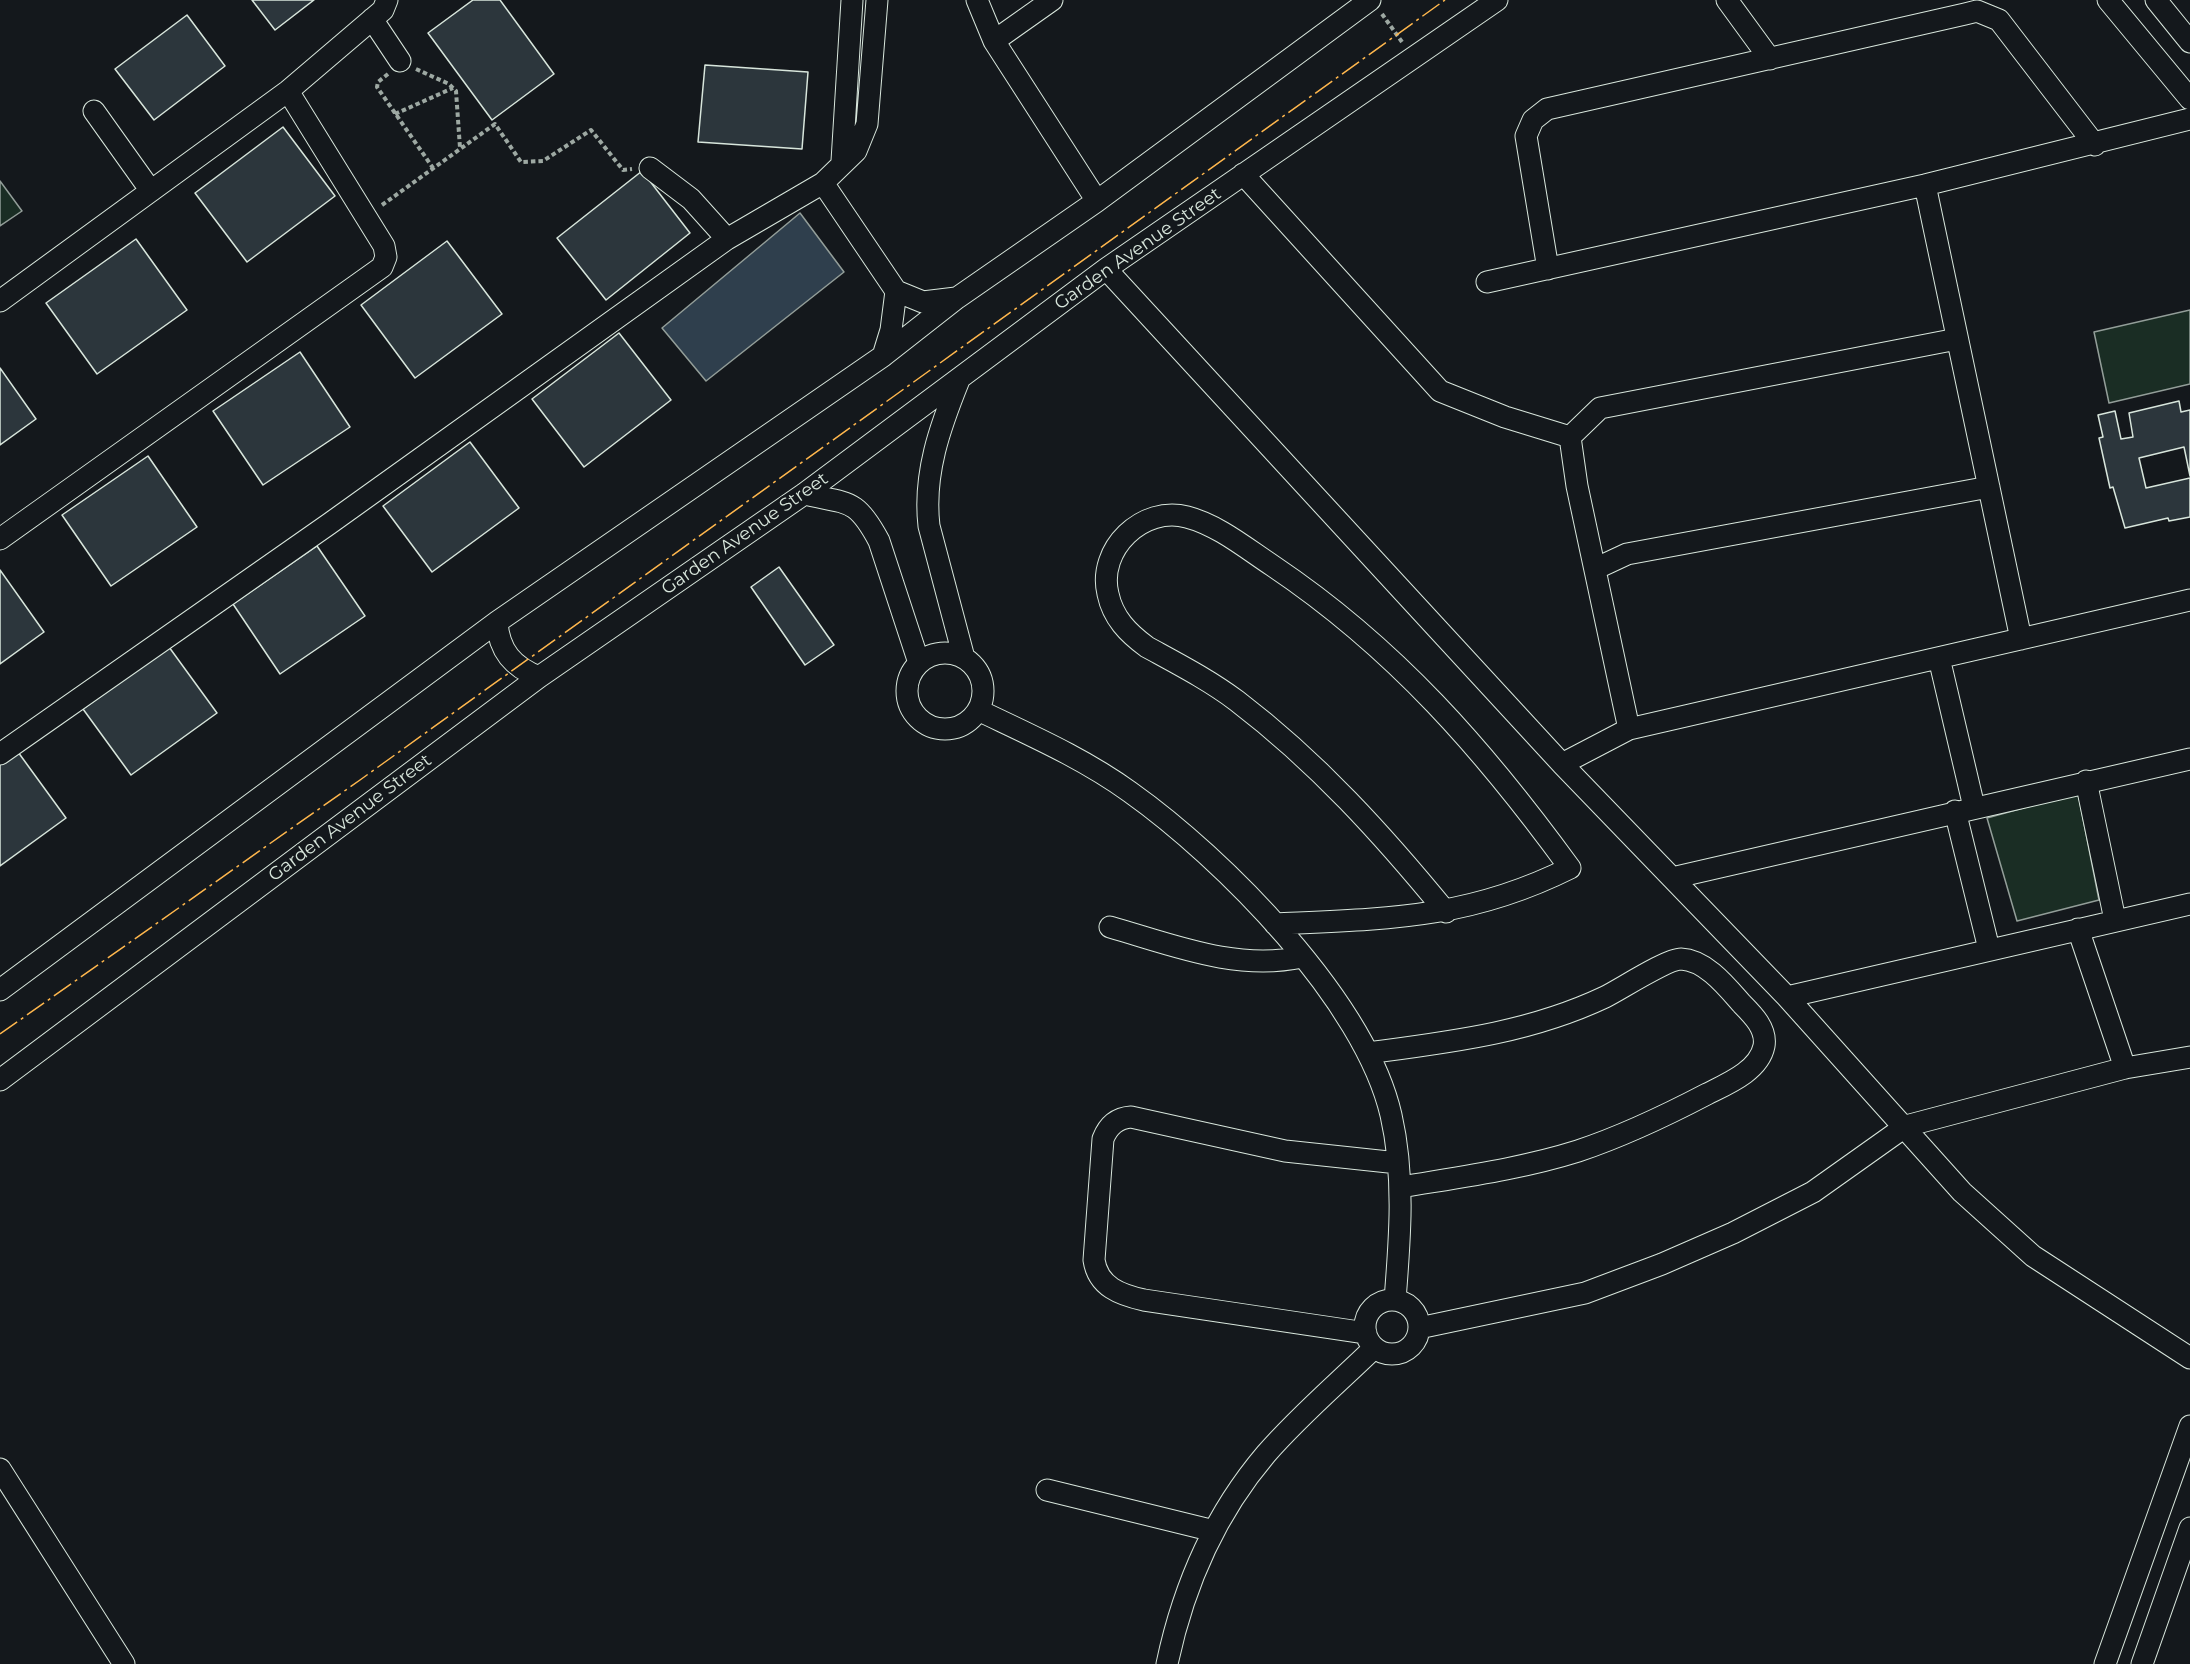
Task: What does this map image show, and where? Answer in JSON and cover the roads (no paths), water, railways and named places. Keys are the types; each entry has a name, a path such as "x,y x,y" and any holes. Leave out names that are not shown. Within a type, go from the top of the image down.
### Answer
{"street":[{"path":"0,301 288,91 383,10 387,0"},
{"path":"842,161 852,0"},
{"path":"0,754 329,524 727,239 823,183 842,161 856,151 867,124 877,0"},
{"path":"977,0 994,41 1096,201"},
{"path":"994,41 1052,0"},
{"name":"Garden Avenue Street","path":"0,1080 539,677 804,494 1106,269 1497,0"},
{"path":"1727,0 1770,59"},
{"path":"2108,0 2190,99"},
{"path":"2156,0 2190,42"},
{"path":"0,990 496,622 883,356 957,298 1374,5"},
{"path":"1548,268 1527,145 1528,128 1539,113 1555,106 1977,12 1988,14 1999,20 2095,145"},
{"path":"372,19 401,62"},
{"path":"0,539 372,277 382,267 386,256 384,246 288,91"},
{"path":"94,111 151,191"},
{"path":"1487,282 1925,185 2095,145 2190,119"},
{"path":"650,168 691,199 727,239"},
{"path":"1244,174 1440,391 1505,417 1570,437"},
{"path":"823,183 896,291 923,302 957,298"},
{"path":"1925,185 2021,639"},
{"path":"1106,269 1562,764 1787,997 1906,1126 1962,1192 2033,1256 2190,1358"},
{"path":"883,356 891,330 896,291"},
{"path":"1570,437 1600,408 1957,339"},
{"path":"959,380 931,461 927,510 964,658"},
{"path":"1570,437 1577,486 1597,568 1629,729"},
{"path":"1597,568 1627,554 1989,487"},
{"path":"804,494 856,506 869,523 879,541 919,663"},
{"path":"1275,924 1373,920 1446,912 1521,891 1570,868 1513,791 1466,734 1394,660 1348,620 1266,561 1204,523 1187,517 1162,515 1144,521 1128,531 1113,553 1106,580 1112,607 1125,629 1147,647 1237,701 1304,758 1362,813 1446,912"},
{"path":"1562,764 1629,729 2190,600"},
{"path":"496,622 497,634 506,655 522,671 539,677"},
{"path":"940,653 964,658 973,665 982,681 982,699 978,710 959,727 946,730 921,721 912,712 907,699 907,686 911,673 919,663 940,653"},
{"path":"1939,658 1989,949"},
{"path":"978,710 1072,757 1130,792 1225,870 1275,924 1334,999 1368,1053 1391,1112 1401,1188 1395,1300"},
{"path":"1672,878 1964,809 2190,759"},
{"path":"2086,781 2115,920"},
{"path":"1787,997 2190,904"},
{"path":"1110,927 1245,962 1280,961 1302,957"},
{"path":"2078,929 2125,1068"},
{"path":"1368,1053 1472,1039 1549,1020 1604,997 1677,959 1696,963 1716,977 1756,1018 1764,1038 1762,1053 1734,1080 1617,1137 1578,1151 1514,1167 1401,1188"},
{"path":"1419,1328 1585,1293 1662,1264 1733,1233 1813,1192 1906,1126 2125,1068 2190,1057"},
{"path":"1370,1341 1365,1326 1371,1310 1378,1304 1395,1300 1412,1308 1417,1315 1419,1328 1416,1341 1403,1353 1385,1354 1370,1341 1144,1300 1126,1296 1110,1288 1100,1278 1094,1260 1103,1139 1106,1132 1117,1121 1131,1117 1285,1151 1398,1163"},
{"path":"1167,1664 1190,1587 1214,1531 1229,1504 1266,1454 1370,1341"},
{"path":"2105,1664 2189,1433"},
{"path":"0,1468 124,1664"},
{"path":"1047,1490 1214,1531"},
{"path":"2142,1664 2183,1571 2190,1528"},
{"path":"2139,1571 2183,1571"}],"water":[{"path":"800,213 844,272 706,381 662,328"}]}
